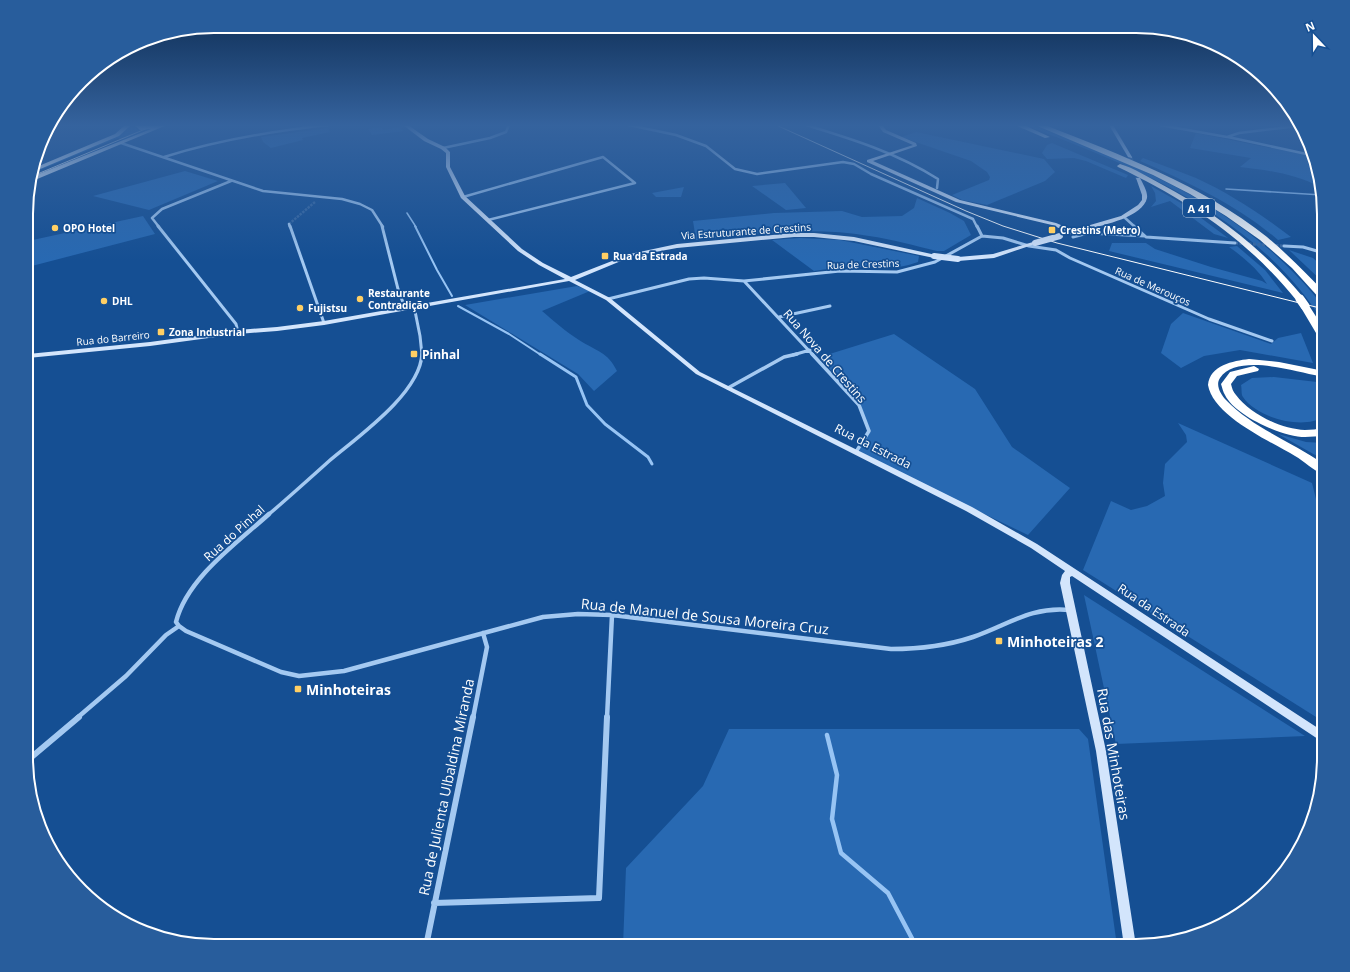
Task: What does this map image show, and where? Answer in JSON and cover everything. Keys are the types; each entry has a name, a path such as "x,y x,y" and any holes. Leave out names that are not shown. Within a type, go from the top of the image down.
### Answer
{"highway":[{"name":"A 41","path":"1127,170 1162,186 1211,216 1259,254 1278,272 1303,303 1317,326"},
{"name":"A 41","path":"1148,170 1182,186 1242,223 1292,264 1317,291"},
{"path":"1292,264 1317,280"},
{"path":"1317,375 1263,363 1234,363 1218,372 1213,380 1213,388 1218,397 1238,416 1317,465"},
{"path":"1317,375 1275,369 1250,369 1238,371 1227,380 1225,385 1226,391 1244,410 1273,426 1301,433 1317,432"}],"main road":[{"path":"36,177 54,170"}],"street":[{"path":"200,170 263,191 356,202 372,210 384,230 405,308"},
{"name":"Rua da Estrada","path":"450,170 463,196 528,257 608,299 698,373 969,510 1034,546 1317,733"},
{"path":"463,196 555,170"},
{"path":"488,220 636,183 620,170"},
{"path":"744,170 757,174 779,170"},
{"path":"865,170 972,219 982,236"},
{"path":"889,170 958,201 1054,224 1073,234 1088,233 1146,236 1235,243"},
{"path":"922,170 938,179 937,188"},
{"name":"Via Estruturante de Crestins","path":"414,306 572,279 632,255 662,248 794,235 814,235 854,239 934,256 958,259 994,256 1060,236 1073,234 1124,217 1140,208 1144,201 1145,194 1138,179"},
{"path":"231,181 162,209 152,218 236,324 238,332"},
{"path":"315,202 321,197"},
{"path":"1124,217 1146,236"},
{"path":"289,224 324,323"},
{"name":"Rua de Merouços","path":"982,236 1003,238 1029,246 1056,250 1070,258 1209,319 1272,341"},
{"name":"Rua de Crestins","path":"608,299 688,279 704,278 744,281 840,271 897,272 935,262 982,236"},
{"path":"1284,246 1303,247 1317,251"},
{"name":"Rua Nova de Crestins","path":"744,281 860,405 869,431 856,452"},
{"name":"Rua do Barreiro","path":"33,356 150,344 238,332 324,323 414,306"},
{"name":"Rua do Pinhal","path":"179,626 176,622 180,607 204,574 220,558 375,421 410,386 421,366 422,353 414,306"},
{"path":"779,317 830,306"},
{"path":"728,388 784,357 810,350"},
{"name":"Rua das Minhoteiras","path":"1071,571 1066,576 1065,583 1101,751 1129,939"},
{"name":"Rua de Manuel de Sousa Moreira Cruz","path":"179,626 186,631 281,672 299,676 344,671 543,617 564,613 584,612 891,649 917,649 944,646 977,636 1037,610 1053,608 1071,610"},
{"path":"434,903 599,898 612,615"},
{"path":"33,756 126,676 166,635 179,626"},
{"name":"Rua de Julienta Ulbaldina Miranda","path":"427,939 487,648 483,633"}],"shaded area":[{"path":"47,170 50,170 37,176"},
{"path":"985,170 1054,170 1055,172 1045,181 987,205 962,200 952,195 989,180 990,177"},
{"path":"1108,170 1117,170 1128,175 1126,178"},
{"path":"1135,170 1143,170 1205,203 1266,247 1294,273 1317,299 1317,313 1297,286 1265,253 1230,225 1192,200"},
{"path":"1161,170 1176,170 1221,190 1268,220 1291,237 1278,240 1247,216"},
{"path":"1266,170 1312,170 1314,185 1301,179"},
{"path":"185,171 218,181 149,210 93,196"},
{"path":"785,183 806,208 786,210 752,186"},
{"path":"1151,186 1181,203 1228,238 1214,234 1170,201 1151,207 1156,201 1155,193"},
{"path":"684,187 681,197 656,197 652,193"},
{"path":"917,198 964,221 971,235 944,251 937,251 878,237 848,233 804,231 739,235 696,240 693,221 774,213 842,211 862,217 902,216 914,208"},
{"path":"143,216 155,234 33,266 33,240"},
{"path":"800,238 840,240 919,256 918,262 910,265 894,267 849,267 814,271 772,240"},
{"path":"1112,243 1146,243 1155,249 1262,281 1267,284 1250,264 1229,247 1237,246 1265,270 1283,293 1109,251"},
{"path":"1289,250 1313,258 1317,262 1317,276"},
{"path":"577,286 590,291 542,311 574,337 601,352 610,360 617,371 594,391 578,374 465,305"},
{"path":"1183,313 1271,344 1278,338 1301,333 1313,363 1240,350 1204,356 1181,368 1161,353 1171,324"},
{"path":"894,334 975,389 1012,447 1070,488 1028,535 856,452 869,431 859,405 820,357"},
{"path":"1274,377 1317,382 1317,420 1292,422 1280,420 1258,411 1242,396 1241,385 1252,378"},
{"path":"1178,423 1312,483 1317,503 1317,718 1083,570 1111,501 1131,510 1147,506 1165,496 1163,483 1165,464 1187,442 1186,435"},
{"path":"1278,434 1306,442 1317,443 1317,456"},
{"path":"1084,595 1305,736 1116,744"},
{"path":"729,729 1079,729 1088,739 1116,939 623,939 626,868 703,786"}],"waterway":[{"path":"1226,189 1316,195"},
{"path":"407,213 416,227"},
{"path":"415,226 452,296"},
{"path":"458,306 509,334 541,355"},
{"path":"540,354 576,377 587,405 605,424 648,457 652,464"},
{"path":"827,735 837,775 832,819 841,853 888,893 912,939"}],"tunnel":[{"path":"1135,170 1138,179"},
{"path":"289,224 315,202"},
{"path":"1235,243 1284,246"}],"tram line":[{"path":"37,174 46,170"},
{"path":"876,170 1003,226 1057,243 1317,307"}],"place":[{"name":"OPO Hotel","path":"55,228"},
{"name":"Crestins (Metro)","path":"1052,230"},
{"name":"Rua da Estrada","path":"605,256"},
{"name":"Restaurante Contradição","path":"360,299"},
{"name":"DHL","path":"104,301"},
{"name":"Fujistsu","path":"300,308"},
{"name":"Zona Industrial","path":"161,332"},
{"name":"Pinhal","path":"414,354"},
{"name":"Minhoteiras 2","path":"999,641"},
{"name":"Minhoteiras","path":"298,689"}]}
